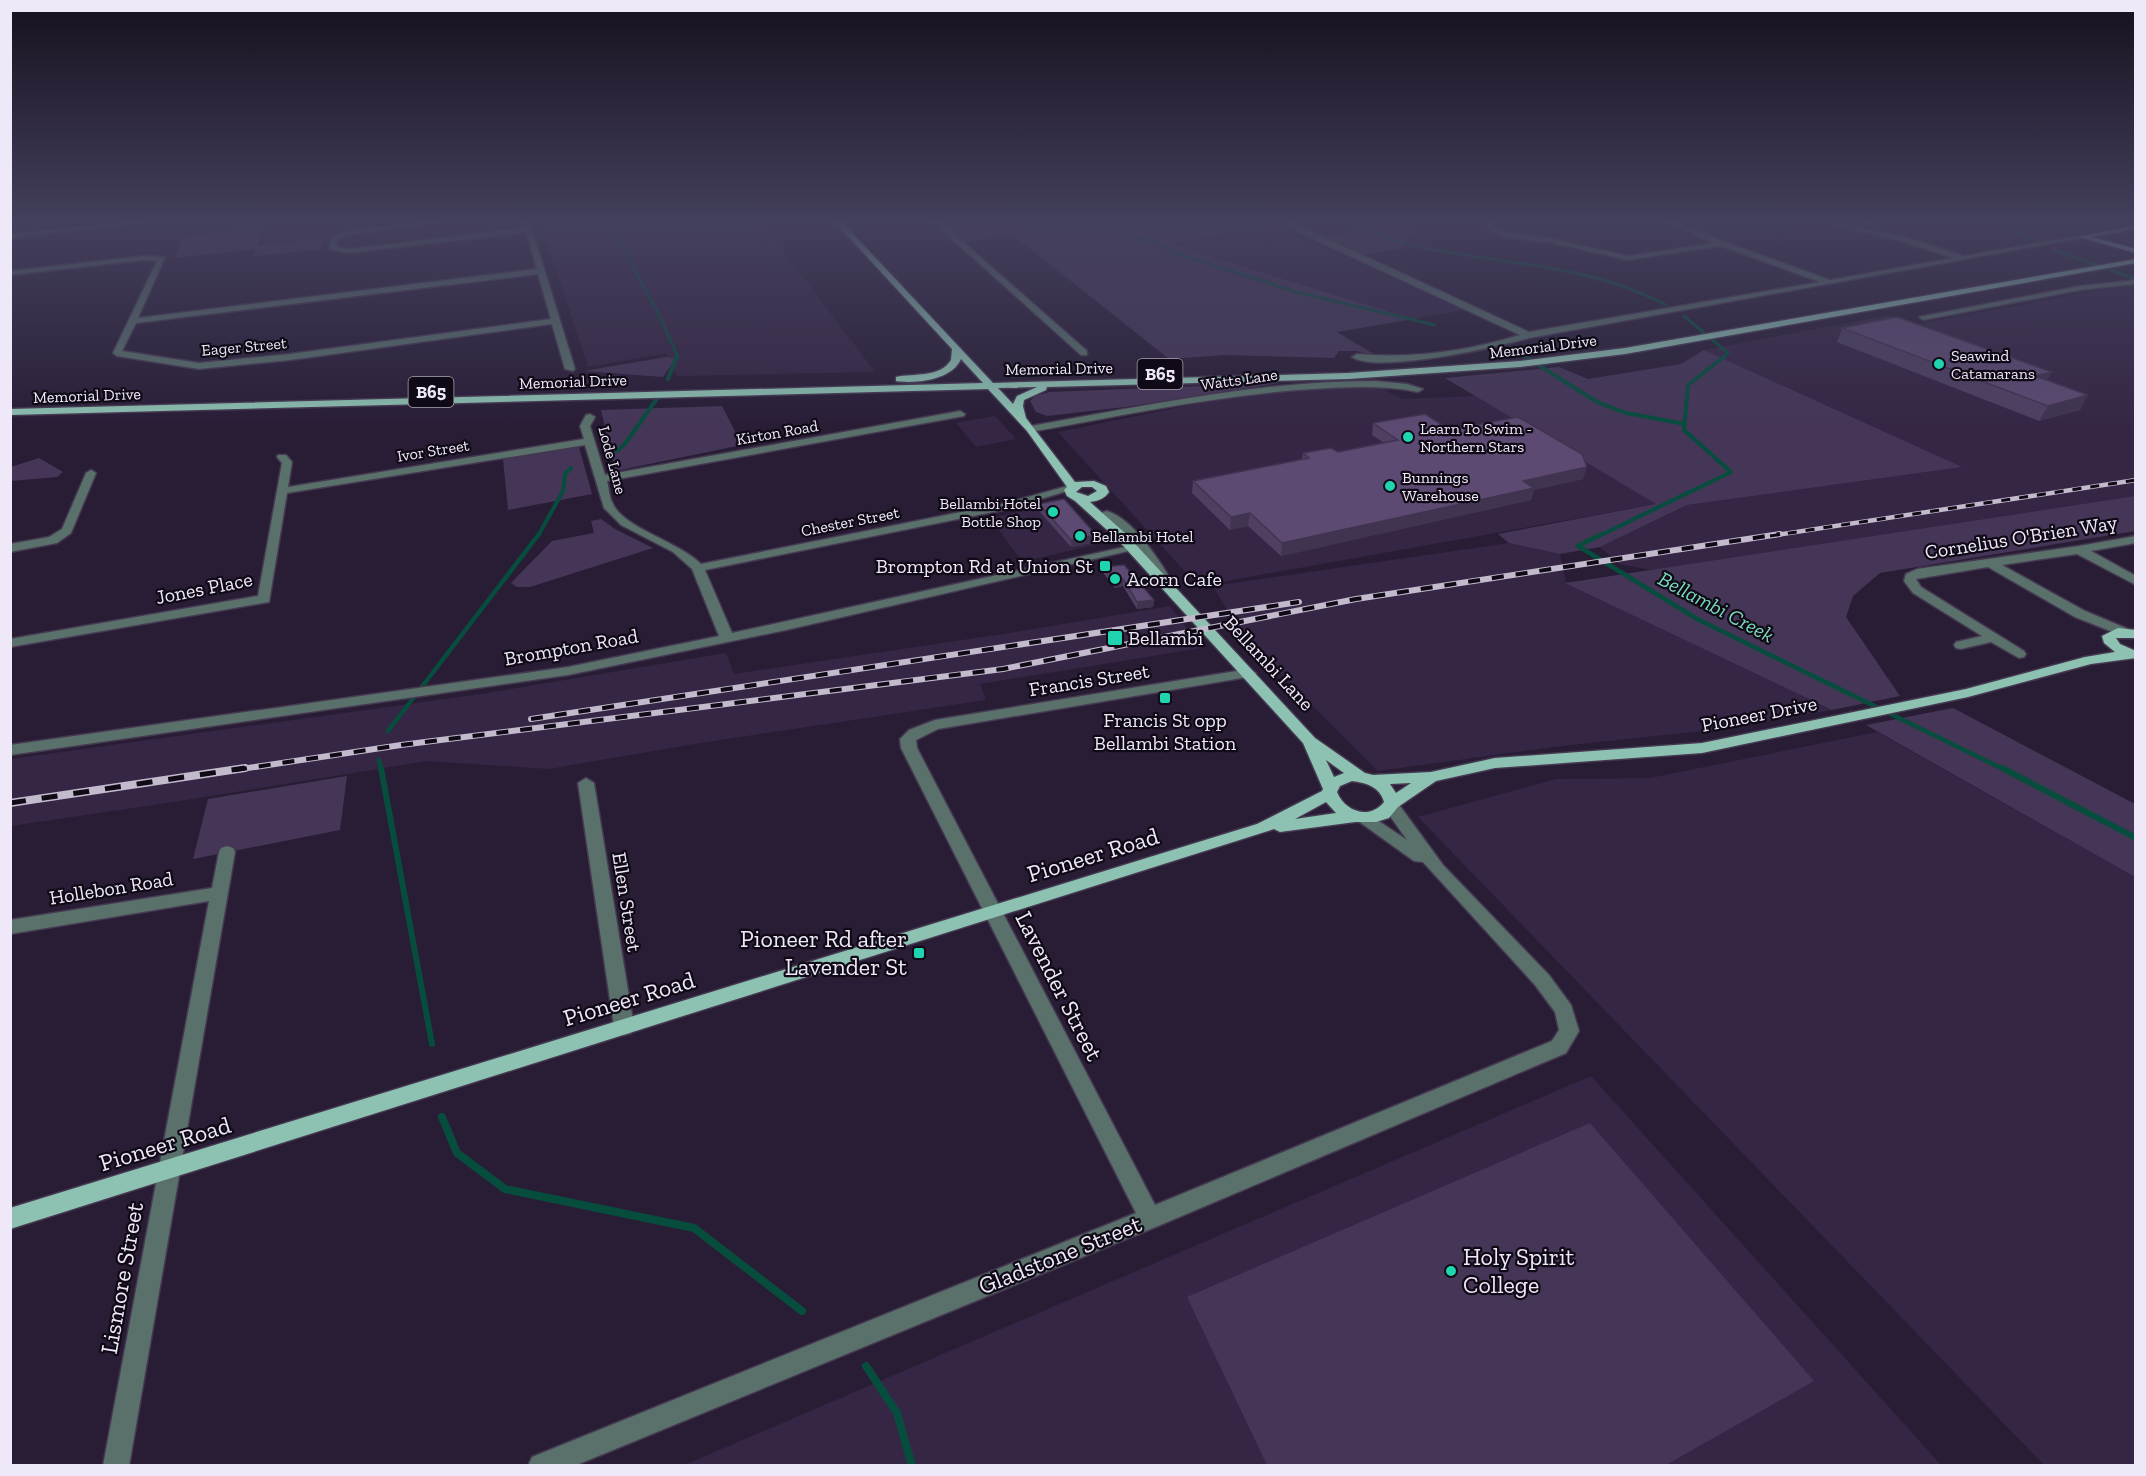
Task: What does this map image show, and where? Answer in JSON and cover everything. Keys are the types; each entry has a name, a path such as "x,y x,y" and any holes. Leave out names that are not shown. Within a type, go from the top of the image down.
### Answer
{"main road":[{"path":"901,289 1031,429 1052,455 1075,493 1121,536"},
{"name":"Memorial Drive","path":"10,412 988,381 1335,368 1509,357 1687,332 1930,289"},
{"name":"Memorial Drive","path":"10,404 881,381 1105,382 1348,376 1557,360 1977,289"},
{"path":"881,381 922,376 950,369 956,364 956,347"},
{"path":"1021,418 1018,402 1032,391 1105,382"},
{"path":"1052,455 1073,472 1102,488 1107,514 1121,536"},
{"path":"1075,493 1085,484 1094,484"},
{"path":"1075,493 1095,498 1102,495"},
{"name":"Bellambi Lane","path":"1121,536 1310,741 1366,778"},
{"name":"Pioneer Drive","path":"1366,778 1431,777 1496,763 1702,748 1935,700 2090,660 2132,655 2120,637 2090,660"},
{"name":"Bellambi Lane","path":"1310,741 1330,791"},
{"name":"Pioneer Drive","path":"1391,804 1431,777"},
{"name":"Pioneer Road","path":"1263,828 1330,791 1341,778 1366,778"},
{"path":"1366,778 1388,790 1391,804"},
{"path":"1330,791 1334,805 1359,817"},
{"name":"Pioneer Road","path":"10,1219 1263,828 1380,815 1391,804"}],"street":[{"name":"Eager Street","path":"148,289 117,353 199,366 290,357 556,321"},
{"path":"133,321 396,289"},
{"path":"547,289 570,369"},
{"path":"1012,289 1084,352"},
{"path":"1429,289 1528,334"},
{"path":"1357,357 1385,360 1420,357 1528,334 1543,335 1798,289"},
{"path":"1923,317 2075,289"},
{"name":"Watts Lane","path":"1031,429 1196,400 1294,387 1380,384 1418,389"},
{"name":"Kirton Road","path":"601,479 960,414"},
{"name":"Lode Lane","path":"590,417 585,426 609,506 618,517 681,550 698,568 727,639"},
{"name":"Ivor Street","path":"282,491 589,441"},
{"name":"Jones Place","path":"10,643 264,600 287,462 282,457"},
{"path":"10,548 53,540 67,531 92,473"},
{"name":"Chester Street","path":"698,568 1075,493"},
{"path":"1107,514 1125,527 1154,560 1170,589"},
{"name":"Cornelius O'Brien Way","path":"2019,654 1917,590 1910,581 1910,577 1917,573 1992,564 2136,539"},
{"name":"Brompton Road","path":"10,750 568,671 727,639 1132,548"},
{"path":"2079,550 2136,581"},
{"path":"1992,564 2120,637"},
{"path":"1961,645 1993,638"},
{"name":"Francis Street","path":"935,725 1249,674"},
{"name":"Lavender Street","path":"935,725 914,733 908,740 909,748 1150,1218"},
{"name":"Ellen Street","path":"586,783 624,1028"},
{"path":"1391,804 1437,869"},
{"path":"1359,817 1437,869"},
{"name":"Lismore Street","path":"116,1466 227,852"},
{"name":"Gladstone Street","path":"541,1466 1150,1218 1559,1047 1569,1031 1564,1010 1542,980 1437,869"},
{"name":"Hollebon Road","path":"10,927 219,893"}],"shaded area":[{"path":"562,289 812,289 875,372 677,376 666,353 588,367"},
{"path":"1081,289 1316,289 1413,319 1337,332 1377,356 1356,351 1339,351 1334,358 1224,355 1169,359"},
{"path":"1317,289 1416,289 1463,310 1413,319"},
{"path":"2135,289 2135,496 1652,570 1619,564 1600,547 1687,505 1961,467 1704,350 1890,315 1918,324 2099,290"},
{"path":"1704,350 1962,467 1687,505 1600,547 1560,554 1509,543 1498,534 1656,504 1445,378 1559,367 1588,379 1681,364"},
{"path":"666,357 676,358 663,377 584,371"},
{"path":"1279,383 1125,407 1047,416 1036,412 1030,401 1035,396 1050,392"},
{"path":"1378,387 1403,399 1476,396 1657,504 1198,586 1058,432 1200,403 1290,390"},
{"path":"722,406 742,445 615,471 601,410"},
{"path":"995,416 1016,439 976,447 956,423"},
{"path":"579,447 592,494 508,510 503,459"},
{"path":"39,458 63,472 57,477 11,481 11,467"},
{"path":"2135,496 2135,531 1880,573 1853,596 1846,617 1900,696 1832,710 1565,583"},
{"path":"1066,503 1102,543 1022,562 990,518"},
{"path":"601,519 615,529 653,548 530,587 517,587 511,583 552,541 594,533 591,521"},
{"path":"1509,543 1560,554 1566,583 1832,710 1711,730 1561,746 1378,771 1241,634 1213,586"},
{"path":"1170,606 1202,648 980,684 986,700 700,743 549,769 427,761 11,826 11,759 481,694 726,653 734,674 1003,634"},
{"path":"1953,708 2135,804 2135,877 1866,725"},
{"path":"1877,732 2135,877 2135,1465 2044,1465 1418,817 1556,779 1650,778"},
{"path":"347,776 340,830 193,859 208,799"},
{"name":"Holy Spirit College","path":"1591,1076 1941,1465 682,1466"},
{"path":"1590,1123 1814,1381 1666,1465 1267,1465 1187,1297"}],"building":[{"path":"1897,317 2052,372 2035,376 2088,395 2048,406 1842,328"},
{"name":"Bunnings Warehouse","path":"1425,414 1450,430 1518,417 1582,454 1587,467 1523,481 1534,488 1282,543 1250,513 1231,517 1193,481 1309,458 1303,453 1331,448 1338,452 1398,440 1373,423"},
{"path":"1064,499 1096,535 1071,540 1039,504"},
{"path":"1124,565 1154,600 1137,602 1123,579 1116,581 1104,567"}],"waterway":[{"path":"645,289 678,357"},
{"path":"1286,289 1435,325"},
{"path":"1629,289 1666,305"},
{"path":"1684,316 1728,353 1723,357"},
{"path":"1510,347 1526,357"},
{"path":"668,379 677,356"},
{"path":"1524,356 1597,402 1626,413 1685,424"},
{"name":"Bellambi Creek","path":"1685,424 1688,385 1725,356"},
{"path":"617,451 625,444 658,397"},
{"name":"Bellambi Creek","path":"1599,536 1731,472 1684,430 1685,424"},
{"path":"538,536 563,491 565,474 571,468"},
{"path":"388,731 539,534"},
{"name":"Bellambi Creek","path":"1602,534 1578,546 1699,620 2005,770"},
{"path":"379,760 381,770"},
{"path":"381,768 432,1044"},
{"name":"Bellambi Creek","path":"2002,768 2136,838"},
{"path":"442,1117 457,1153 505,1189 694,1228 802,1311"},
{"path":"866,1366 897,1413 912,1466"}],"railway":[{"path":"1770,536 2136,480"},
{"path":"235,770 401,745 1003,669 1356,599 1780,534"},
{"path":"531,719 1299,602"},
{"path":"10,803 245,768"}],"place":[{"name":"Seawind Catamarans","path":"1939,364"},
{"name":"Learn To Swim - Northern Stars","path":"1408,437"},
{"name":"Bunnings Warehouse","path":"1390,486"},
{"name":"Bellambi Hotel Bottle Shop","path":"1053,512"},
{"name":"Bellambi Hotel","path":"1080,536"},
{"name":"Brompton Rd at Union St","path":"1105,566"},
{"name":"Acorn Cafe","path":"1115,579"},
{"name":"Bellambi","path":"1115,638"},
{"name":"Francis St opp Bellambi Station","path":"1165,698"},
{"name":"Pioneer Rd after Lavender St","path":"919,953"},
{"name":"Holy Spirit College","path":"1451,1271"}]}
